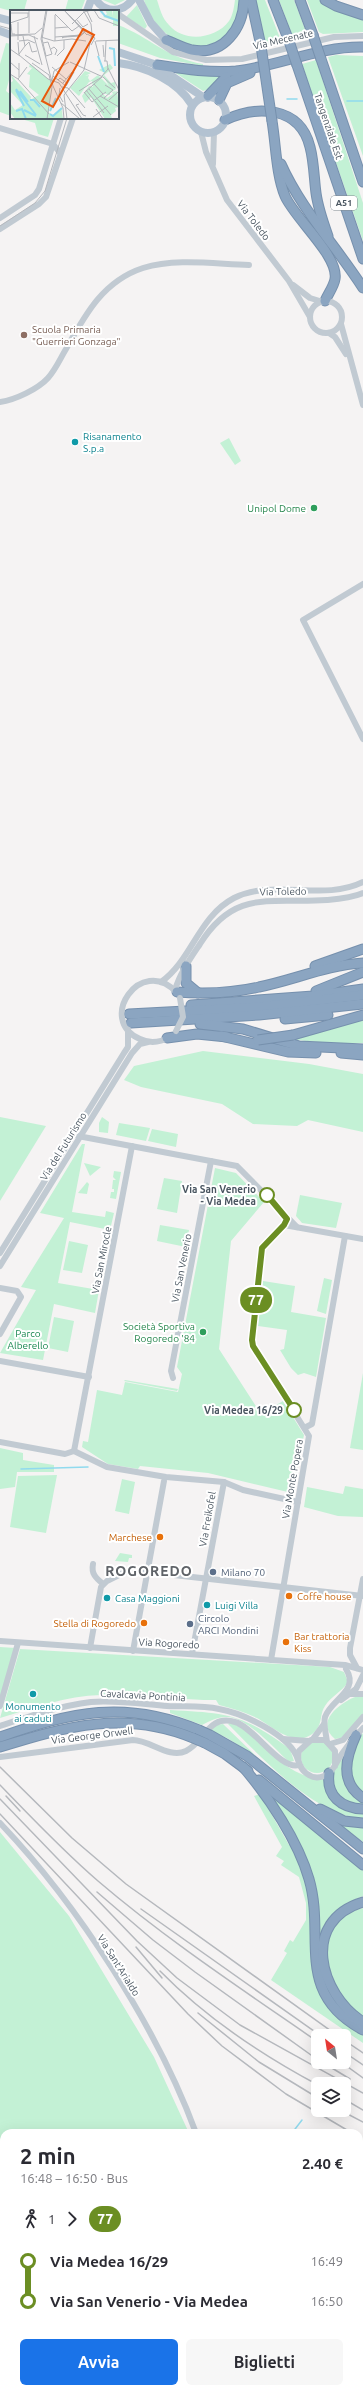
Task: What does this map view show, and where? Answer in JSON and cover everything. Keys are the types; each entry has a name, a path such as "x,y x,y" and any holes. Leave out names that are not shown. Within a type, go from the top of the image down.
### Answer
{"highway":[{"path":"166,40 193,50 200,51 219,45 238,28 242,16 244,0"},
{"path":"251,0 278,157 279,176 285,196 299,219 328,256 334,267 335,280 324,302"},
{"name":"Tangenziale Est","path":"273,0 289,41 363,259"},
{"name":"Tangenziale Est","path":"300,0 363,182"},
{"path":"325,0 336,6 363,15"},
{"path":"157,65 208,72 238,70 333,48 363,47"},
{"path":"219,100 227,83 244,75 330,54 363,53"},
{"path":"205,97 222,80 238,70"},
{"path":"339,109 363,160"},
{"path":"225,120 249,111 264,111 286,117 300,128 310,146 318,207 328,236"},
{"path":"278,157 301,203 328,236 363,288"},
{"path":"279,981 313,966 363,949"},
{"path":"177,993 198,993 259,987 315,971 363,963"},
{"path":"182,965 186,983 198,993"},
{"path":"287,998 323,989 363,972"},
{"path":"128,1023 140,1014 163,1007 287,998 363,989"},
{"path":"140,1014 259,1007 363,995"},
{"path":"128,1023 258,1015 363,1004"},
{"path":"158,1021 170,1025 278,1020 363,1010"},
{"path":"167,1038 192,1034 258,1040 293,1035 363,1015"},
{"path":"200,1024 243,1029 299,1046 363,1049"},
{"path":"221,1036 288,1052 363,1056"},
{"path":"0,1737 56,1718 102,1712 145,1714 171,1720 199,1730 208,1739 363,1865"},
{"path":"0,1747 58,1729 93,1724 145,1724 193,1738 208,1739 247,1756 363,1849"},
{"path":"356,1735 349,1752 346,1770 352,1787 363,1798"},
{"path":"243,1767 267,1795 305,1869 312,1893 314,1911 314,1956 321,1983 338,2011 363,2030"},
{"path":"332,1769 329,1789 336,1799 350,1807 363,1809"},
{"path":"291,1792 337,1818 363,1823"},
{"path":"363,1902 350,1907 334,1921 325,1937 322,1952 323,1967 328,1983 339,2002 363,2022"}],"main road":[{"path":"87,10 91,0"},
{"name":"Via Mecenate","path":"93,10 96,0"},
{"name":"Via Mecenate","path":"96,0 102,7 109,10"},
{"path":"118,10 132,0"},
{"name":"Via Mecenate","path":"139,0 151,23 166,40"},
{"path":"0,18 10,21"},
{"path":"0,32 10,35"},
{"path":"119,52 157,65 205,97 219,100 225,108 225,120 221,127 214,132 201,132 195,128 190,120 192,105 183,93 161,77 141,68 119,63"},
{"path":"192,105 205,97"}],"street":[{"name":"Via Mecenate","path":"119,15 173,52 206,60 242,59 334,37 363,36"},
{"name":"Via Mecenate","path":"166,40 182,50 206,60"},
{"path":"0,218 35,195 42,183 60,119"},
{"path":"0,229 42,200 50,189 60,153 73,119"},
{"path":"0,128 53,144 60,153"},
{"name":"Via Toledo","path":"201,132 206,152 227,200 289,281"},
{"path":"213,166 214,132"},
{"path":"35,195 42,200"},
{"path":"0,402 12,399 47,379 90,308 108,288 126,276 142,268 165,263 249,265"},
{"path":"289,281 310,298 324,302 332,302 340,308 342,317 341,324 363,405"},
{"path":"289,281 316,330 329,333 341,345 351,363"},
{"path":"310,317 314,307 324,302"},
{"path":"329,333 336,330 341,324"},
{"path":"363,584 303,620 363,739"},
{"name":"Via Toledo","path":"177,993 182,965 203,925 219,908 236,898 256,891 337,891 363,882"},
{"name":"Via Toledo","path":"161,982 182,965 214,926 230,911 244,904 262,901 346,898 363,893"},
{"path":"146,982 161,982 177,993 183,1013 176,1031 167,1038 148,1042 135,1036 128,1023 123,1019 123,1007 128,993 136,986 146,982"},
{"name":"Via del Futurismo","path":"0,1253 128,1046 128,1023"},
{"name":"Via del Futurismo","path":"0,1266 132,1053 140,1044 148,1042"},
{"path":"73,1135 211,1160 239,1167 297,1227"},
{"name":"Via San Mirocle","path":"74,1451 132,1146"},
{"name":"Via San Venerio","path":"173,1378 171,1371 211,1160"},
{"path":"286,1216 284,1225 262,1248 252,1340 253,1346 306,1427"},
{"path":"284,1225 363,1239"},
{"name":"Via Monte Popera","path":"271,1660 309,1437 306,1427 312,1424 345,1236"},
{"path":"0,1288 17,1291 22,1298 0,1334"},
{"path":"0,1361 89,1377"},
{"path":"0,1442 65,1454 74,1451 107,1467 166,1477 224,1482 243,1490 298,1502"},
{"path":"133,1651 164,1481"},
{"name":"Via Freikofel","path":"192,1654 224,1482"},
{"path":"93,1564 90,1572 103,1584"},
{"path":"90,1648 100,1590 103,1584 124,1572 148,1571 361,1595"},
{"path":"360,1669 350,1655 350,1648 363,1580"},
{"name":"Via Rogoredo","path":"0,1641 336,1664 360,1669"},
{"path":"0,1706 18,1643"},
{"name":"Via Rogoredo","path":"336,1664 361,1680"},
{"path":"346,1669 350,1676 350,1684 328,1710 324,1724 311,1740 300,1748 299,1762 304,1772 312,1776 321,1777 332,1769 356,1735 363,1728"},
{"path":"336,1702 351,1694 363,1693 361,1680"},
{"path":"351,1694 361,1680"},
{"name":"Cavalcavia Pontinia","path":"0,1726 65,1706 120,1702 218,1708 248,1718 282,1739 295,1751 299,1762"},
{"path":"311,1740 329,1743 343,1740 363,1717"},
{"name":"Via George Orwell","path":"0,1757 138,1740 174,1753 181,1752 194,1744 210,1726 227,1720 241,1724 287,1764 299,1762"},
{"path":"324,1724 329,1743 336,1755 332,1769"},
{"name":"Cavalcavia Pontinia","path":"282,1739 292,1741 311,1740"},
{"name":"Via Sant'Arialdo","path":"0,1822 69,1906 116,1975 162,2057 194,2129"}],"green space":[{"path":"0,0 27,0 24,10 10,11 0,8"},
{"path":"68,0 85,0 81,10 65,10"},
{"path":"103,0 125,0 115,5"},
{"path":"144,0 157,0 165,19 175,31 191,36 200,36 216,32 223,27 229,21 235,0 240,0 237,21 228,35 215,44 200,46 183,43 167,34 154,20"},
{"path":"256,0 265,0 282,43 274,41 274,45 265,46"},
{"path":"279,0 294,0 308,37 294,40"},
{"path":"307,0 319,0 363,18 363,32 323,34 319,32"},
{"path":"137,5 147,26 145,29 126,17"},
{"path":"119,25 140,35 168,52 190,61 203,64 203,66 160,58 119,43"},
{"path":"6,43 10,44 10,77 6,91 10,94 10,116 0,112 0,64"},
{"path":"336,55 363,56 363,156 328,57"},
{"path":"316,60 363,203 363,241 302,64"},
{"path":"168,68 223,75 209,89 203,91"},
{"path":"21,119 54,119 48,137 38,134 35,123"},
{"path":"229,438 241,461 235,465 220,443"},
{"path":"363,1019 363,1043 336,1044 288,1039"},
{"path":"203,1051 309,1064 363,1074 363,1132 308,1120 297,1126 253,1124 222,1104 141,1087 124,1080 134,1066"},
{"path":"0,1117 46,1126 0,1201"},
{"path":"102,1117 109,1122 108,1133 99,1132 99,1123"},
{"path":"119,1123 150,1128 146,1141 116,1135"},
{"path":"152,1129 178,1134 176,1147 148,1141"},
{"name":"Parco Alberello","path":"82,1144 85,1144 72,1212 105,1217 106,1211 114,1213 110,1230 70,1222 58,1283 99,1290 95,1313 54,1304 43,1360 0,1353 36,1290 21,1287 64,1218 40,1213"},
{"path":"84,1163 101,1167 90,1176"},
{"name":"Società Sportiva Rogoredo '84","path":"215,1168 236,1173 264,1202 231,1241 219,1349 261,1414 283,1401 304,1435 292,1493 208,1473 140,1466 138,1469 108,1464 82,1447 83,1441 88,1442 97,1390 122,1395 125,1382 178,1392 182,1374 177,1367"},
{"path":"114,1171 121,1172 116,1199 110,1198 111,1192 114,1192 114,1189 112,1189 113,1180 116,1180 113,1177"},
{"path":"164,1178 182,1181 177,1213 157,1209"},
{"path":"87,1182 89,1184 87,1194 78,1193"},
{"path":"300,1195 342,1203 336,1228 302,1223 296,1216"},
{"path":"160,1225 189,1230 186,1247 157,1241"},
{"path":"69,1241 88,1245 82,1273 63,1270"},
{"path":"324,1278 332,1280 326,1314 317,1311"},
{"path":"263,1281 295,1286 291,1312 326,1318 316,1377 304,1373 298,1375 291,1368 280,1350 284,1349 287,1330 258,1326"},
{"path":"54,1317 74,1321 68,1352 48,1348"},
{"path":"363,1373 363,1450 350,1448"},
{"path":"124,1381 178,1389 177,1391"},
{"path":"0,1448 23,1453 23,1460 54,1465 54,1472 17,1472 15,1487 0,1489"},
{"path":"57,1475 46,1533 10,1527 18,1476"},
{"path":"122,1479 135,1482 129,1514 115,1511"},
{"path":"345,1486 363,1489 363,1517 338,1516 304,1507 307,1487 343,1494"},
{"path":"120,1553 132,1555 132,1558 129,1558 128,1562 115,1561"},
{"path":"0,1647 16,1648 0,1703"},
{"path":"20,1649 330,1667 344,1672 348,1682 343,1689 330,1699 325,1706 317,1729 310,1736 302,1738 286,1736 257,1718 238,1710 219,1705 216,1700 130,1695 88,1696 50,1703 0,1718"},
{"path":"355,1697 363,1697 363,1714 341,1738 335,1739 329,1733 327,1726 328,1720 337,1708"},
{"path":"170,1710 206,1712 234,1718 220,1718 202,1725 170,1713"},
{"path":"234,1718 246,1722 274,1737 290,1749 294,1761 289,1762 251,1727"},
{"path":"230,1723 244,1730 279,1760 295,1771 314,1778 324,1779 327,1792 363,1812 363,1819 345,1815 326,1807 308,1796 273,1768 228,1724"},
{"path":"223,1724 256,1756 227,1738 208,1729 214,1725"},
{"path":"363,1733 363,1795 350,1779 353,1747"},
{"path":"317,1741 328,1746 333,1757 328,1768 317,1773 306,1768 301,1757 306,1746"},
{"path":"346,1752 344,1768 363,1800 363,1806 354,1805 336,1796 331,1776"},
{"path":"260,1794 289,1845 293,1844 272,1794 363,1869 363,1896 347,1903 352,1911 363,1908 363,2043 351,2035 351,2029 343,2029 271,1980 287,1953 284,1951 290,1940 293,1942 306,1920 306,1903 299,1877 281,1865 284,1861 276,1856 282,1847 254,1796"},
{"path":"331,1818 363,1825 363,1842"},
{"path":"0,1832 69,1916 154,2057 187,2129 0,2129"}],"waterway":[{"path":"287,99 297,99"},
{"path":"347,101 363,101"},
{"path":"21,1469 88,1467"},
{"path":"295,2129 302,2120"}],"tram line":[{"path":"0,26 10,29"},
{"path":"0,226 35,203 45,191 67,119"}],"railway":[{"path":"0,1767 72,1838 126,1884 328,2029"},
{"path":"0,1785 72,1858 124,1903 206,1964 311,2037"},
{"path":"6,1796 20,1811"},
{"path":"0,1799 137,1941 177,1978 240,2025 363,2093"},
{"path":"0,1814 188,2014 222,2046 286,2094 345,2129"},
{"path":"97,1892 153,1940 195,1972 311,2055"},
{"path":"141,1909 311,2029"},
{"path":"136,1947 162,1978"},
{"path":"160,1971 196,2004 234,2034 275,2061 311,2081"},
{"path":"198,2013 259,2062 311,2094"},
{"path":"351,2045 363,2053"},
{"path":"351,2057 363,2065"},
{"path":"334,2069 347,2077"},
{"path":"351,2069 363,2078"},
{"path":"351,2103 363,2110"},
{"path":"351,2116 363,2122"}],"bus line":[{"name":"77","path":"267,1195 287,1217 287,1219 284,1225 262,1248 252,1343 294,1410"}],"place":[{"name":"Scuola Primaria \"Guerrieri Gonzaga\"","path":"24,335"},
{"name":"Risanamento S.p.a","path":"75,442"},
{"name":"Unipol Dome","path":"314,508"},
{"name":"Via San Venerio - Via Medea","path":"267,1195"},
{"name":"Società Sportiva Rogoredo '84","path":"203,1332"},
{"name":"Via Medea 16/29","path":"294,1410"},
{"name":"Marchese","path":"160,1537"},
{"name":"Milano 70","path":"213,1572"},
{"name":"Coffe house","path":"289,1596"},
{"name":"Casa Maggioni","path":"107,1598"},
{"name":"Luigi Villa","path":"207,1605"},
{"name":"Stella di Rogoredo","path":"144,1623"},
{"name":"Circolo ARCI Mondini","path":"190,1624"},
{"name":"Bar trattoria Kiss","path":"286,1642"},
{"name":"Monumento ai caduti","path":"33,1694"}],"district":[{"name":"ROGOREDO","path":"149,1571"}]}
